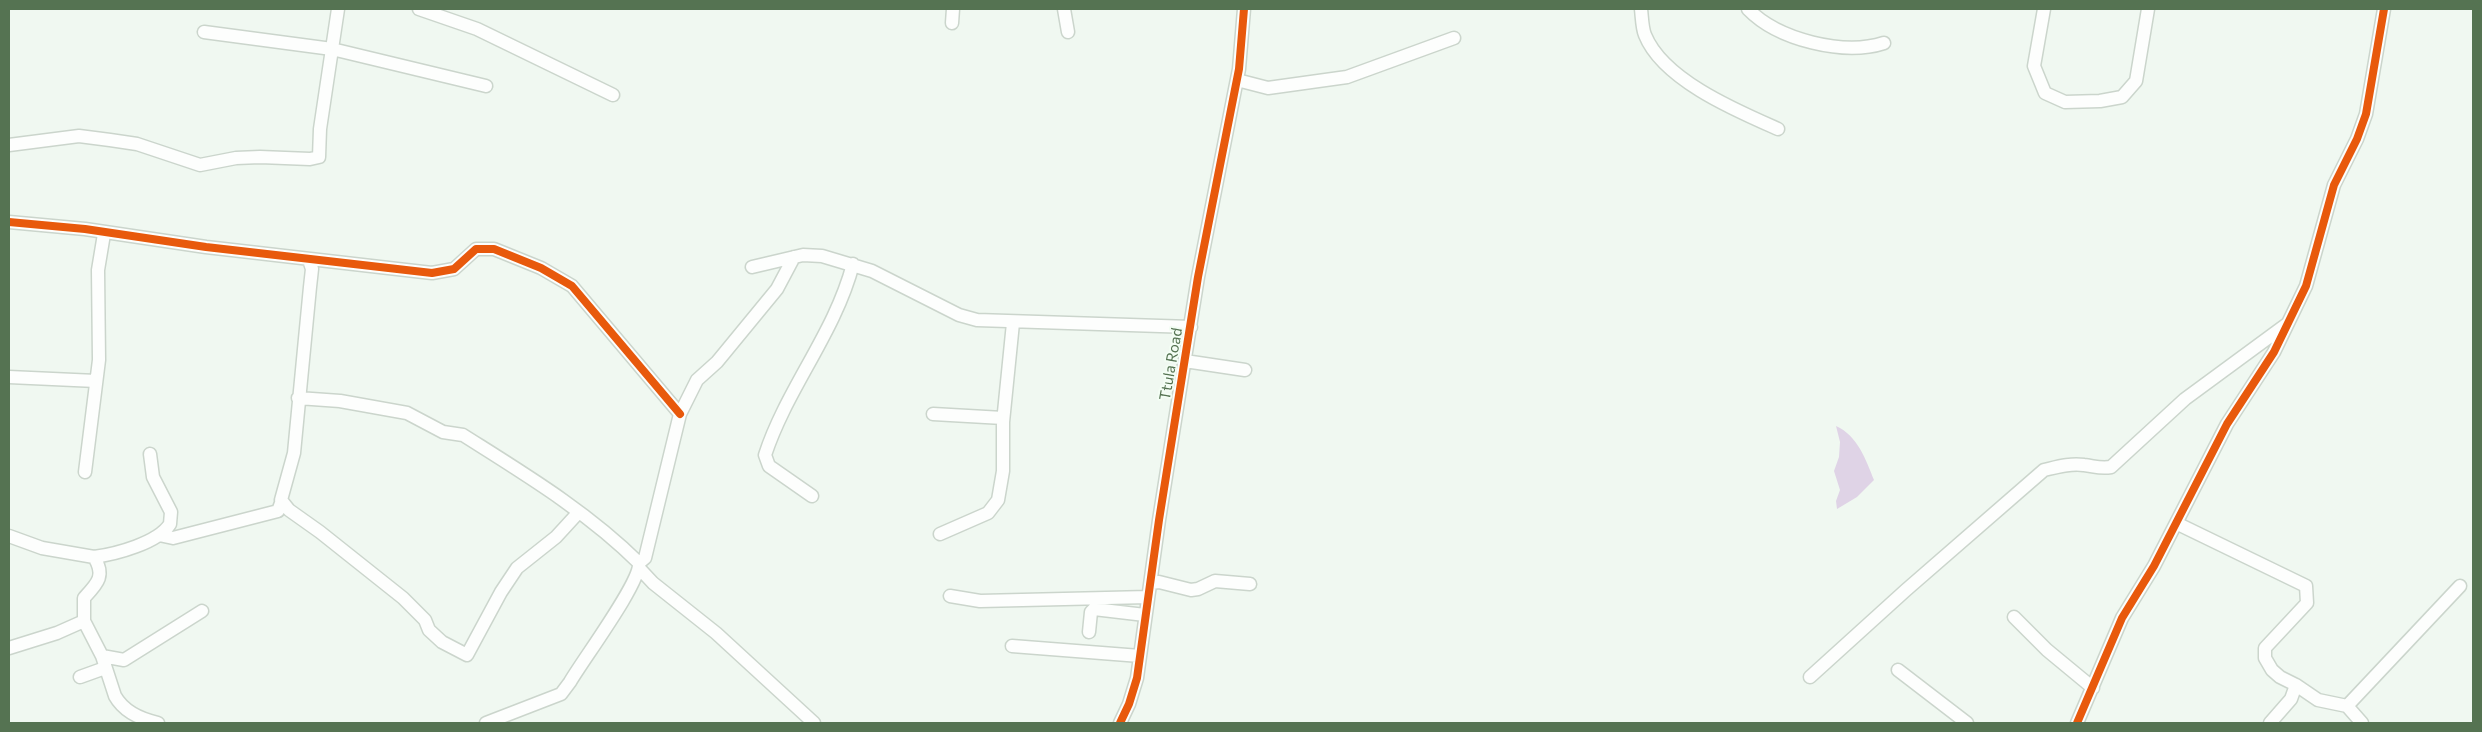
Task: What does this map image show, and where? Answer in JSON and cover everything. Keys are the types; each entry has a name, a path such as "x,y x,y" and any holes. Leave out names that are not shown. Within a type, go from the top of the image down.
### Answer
{"street":[{"path":"9,145 79,136 138,144 200,165 236,158 310,159 319,157 320,129 338,9"},
{"path":"418,9 477,29 613,95"},
{"path":"952,23 953,9"},
{"path":"1064,9 1068,32"},
{"name":"Ttula Road","path":"1120,723 1132,696 1140,656 1207,228 1236,80 1244,9"},
{"path":"1640,9 1645,36 1664,62 1700,91 1778,129"},
{"path":"1748,9 1755,16 1791,36 1837,48 1884,42"},
{"path":"2044,9 2034,66 2045,93 2065,102 2100,101 2122,97 2136,82 2148,9"},
{"path":"2077,723 2122,618 2154,566 2227,424 2263,370 2290,322 2306,286 2334,185 2357,140 2366,114 2384,9"},
{"path":"204,32 332,49 486,86"},
{"path":"1236,80 1268,88 1347,77 1454,38"},
{"path":"9,222 98,231 310,260 438,273 454,269 476,249 494,249 541,268 572,286 680,414"},
{"path":"85,472 99,360 98,270 104,234 98,231"},
{"path":"752,267 794,257 817,255 853,264 910,289 959,316 977,320 1013,323 1191,327"},
{"path":"486,723 562,694 630,590 639,566 645,558 680,414 696,380 717,362 777,289 794,257"},
{"path":"160,534 173,538 278,511 283,486 294,453 312,268 310,260"},
{"path":"812,496 769,466 765,455 788,397 846,290 853,264"},
{"path":"1810,677 1906,590 2044,470 2065,465 2084,465 2100,469 2111,466 2185,399 2290,322"},
{"path":"940,534 988,513 998,500 1003,471 1003,418 1013,323"},
{"path":"1185,361 1245,370"},
{"path":"9,377 96,381"},
{"path":"298,398 340,401 399,411 443,432 463,435 578,513 627,551 653,583 716,633 814,723"},
{"path":"933,414 1003,418"},
{"path":"9,536 42,548 94,558 115,554 160,534 170,524 171,512 153,477 150,454"},
{"path":"281,503 403,598 424,620 429,630 442,642 467,655 517,568 556,537 578,513"},
{"path":"2176,524 2306,586 2307,603 2265,648 2265,658 2272,670 2318,700 2347,706 2362,723"},
{"path":"94,558 101,572 100,580 84,598 84,621 104,662 115,696 123,708 158,723"},
{"path":"1151,583 1160,582 1191,590 1198,589 1215,581 1250,584"},
{"path":"2347,706 2460,586"},
{"path":"950,596 980,601 1148,598"},
{"path":"1089,632 1090,614 1094,609 1145,615"},
{"path":"80,677 104,662 124,660 202,611"},
{"path":"2014,617 2047,650 2093,688"},
{"path":"9,648 57,633 84,621"},
{"path":"1012,646 1140,656"},
{"path":"1898,670 1967,723"},
{"path":"2270,723 2291,699 2296,684"}],"shaded area":[{"path":"1836,426 1844,430 1856,442 1874,480 1857,497 1837,509 1836,501 1840,490 1834,471 1839,457 1840,442"}],"cycle path":[{"path":"1120,723 1129,704 1137,678 1159,520 1198,277 1239,69 1244,9"},
{"path":"2077,723 2122,618 2154,566 2227,424 2274,352 2306,286 2334,185 2357,139 2366,114 2384,9"},
{"path":"9,222 85,229 206,247 432,273 454,269 476,249 494,249 541,268 572,286 680,414"}]}
